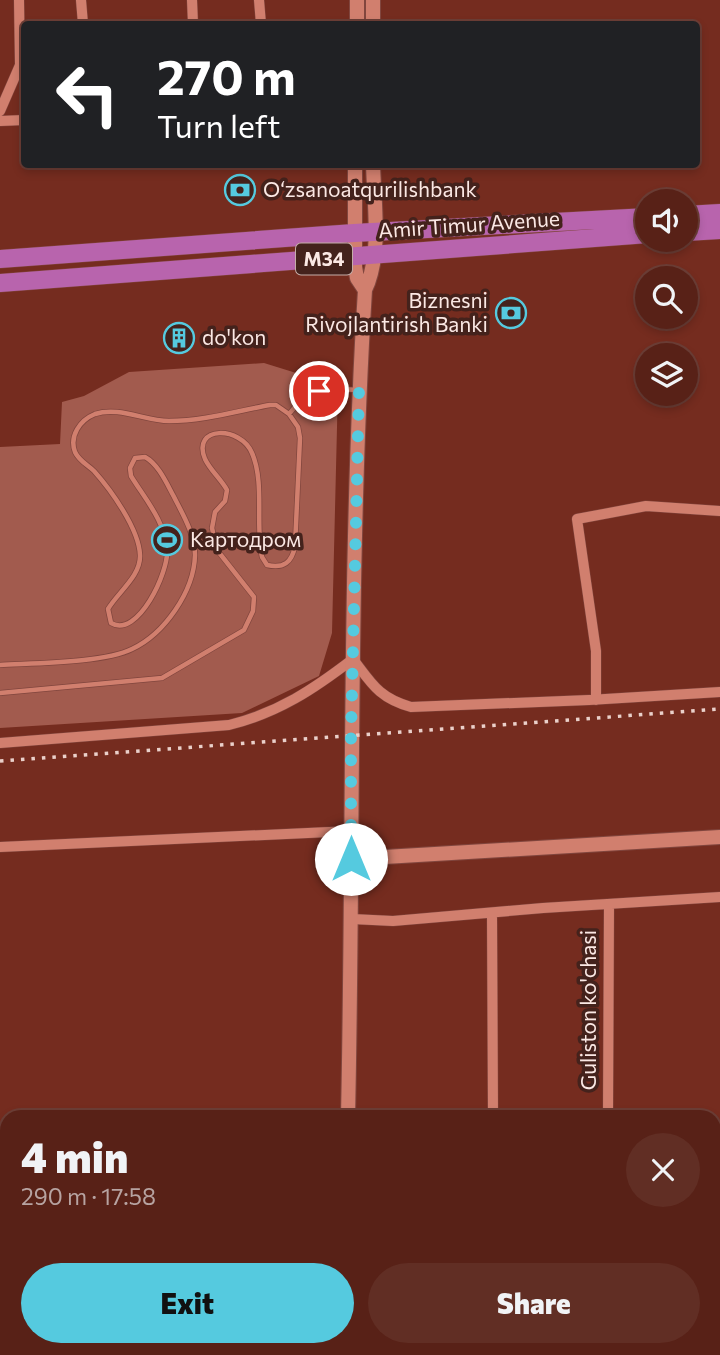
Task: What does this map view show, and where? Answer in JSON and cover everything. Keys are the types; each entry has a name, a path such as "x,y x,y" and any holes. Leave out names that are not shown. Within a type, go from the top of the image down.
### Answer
{"highway":[{"path":"698,214 720,213"},
{"name":"Amir Timur Avenue","path":"0,259 354,233 635,218"},
{"path":"698,231 720,230"},
{"name":"Amir Timur Avenue","path":"0,283 635,235"}],"main road":[{"path":"357,0 357,21"},
{"path":"373,0 373,21"},
{"path":"355,168 354,257 357,278 365,290"},
{"path":"348,1110 359,390 365,290 371,277 375,254 373,168"},
{"path":"351,859 720,837"}],"street":[{"path":"19,0 21,44"},
{"path":"81,0 83,21"},
{"path":"192,0 193,21"},
{"path":"259,0 261,21"},
{"path":"0,111 21,68"},
{"path":"0,121 21,120"},
{"path":"596,700 596,651 577,519 646,506 720,511"},
{"path":"0,743 242,722 279,709 302,696 353,659 378,691 391,702 411,707 720,692"},
{"path":"0,847 351,831"},
{"name":"Guliston ko'chasi","path":"352,919 393,921 720,897"},
{"name":"Guliston ko'chasi","path":"608,1110 609,904"},
{"path":"492,913 493,1110"}],"lane":[{"path":"289,414 299,402 312,394 338,389 359,390"},
{"path":"0,665 75,660 110,656 132,650 162,628 177,606 189,580 195,555 186,520 152,462 145,457 135,458 130,468 131,476 162,527 167,560 162,577 142,611 128,624 117,626 111,623 108,609 133,576 140,562 140,555 137,537 130,523 105,485 78,458 74,449 76,429 83,420 106,412 153,420 180,421 270,405 276,405 289,414 298,427 300,449 295,546 285,565 267,565 262,557 257,478 251,449 237,437 219,432 206,438 204,444 205,458 227,491 225,501 212,519 214,540 222,558 254,597 253,611 244,631 162,678 0,693"}],"shaded area":[{"name":"Картодром","path":"264,363 338,386 332,633 319,676 242,713 0,728 0,447 60,444 62,402 84,396 129,372"}],"railway":[{"path":"0,761 720,709"}],"place":[{"name":"Oʻzsanoatqurilishbank","path":"240,190"},
{"name":"Biznesni Rivojlantirish Banki","path":"511,313"},
{"name":"do'kon","path":"179,338"},
{"name":"Картодром","path":"167,540"}],"route":[{"path":"319,391 359,390 351,735 351,859"}]}
